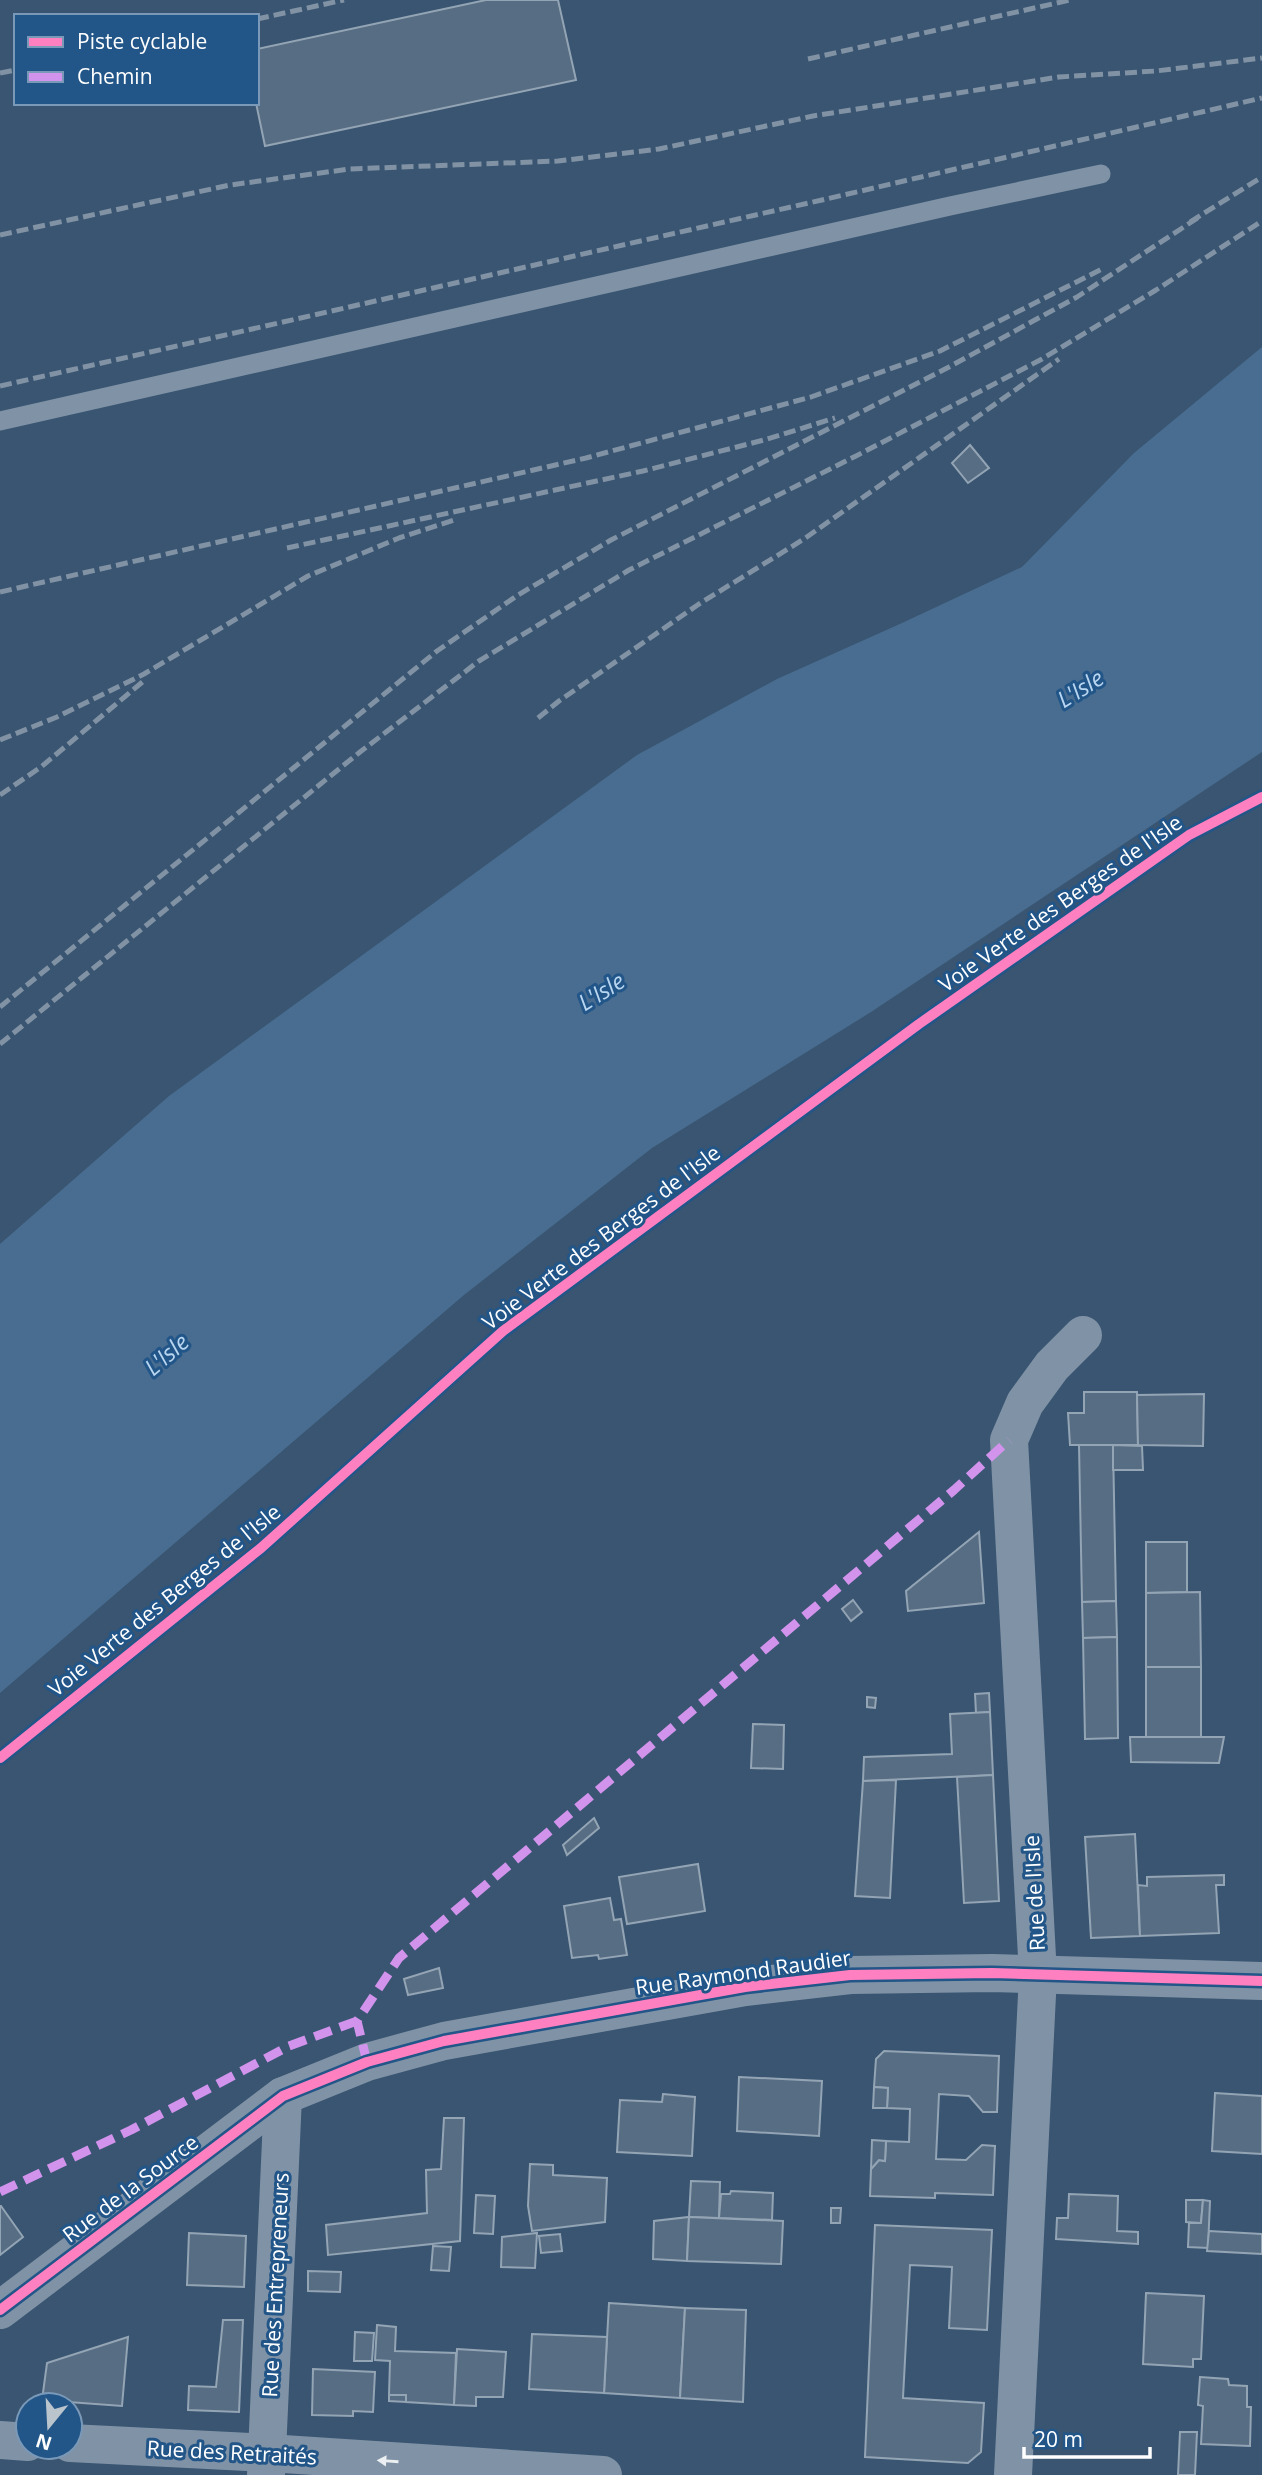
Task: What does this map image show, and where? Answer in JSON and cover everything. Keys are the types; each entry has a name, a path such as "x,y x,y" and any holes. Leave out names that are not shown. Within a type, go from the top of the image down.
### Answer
{"street":[{"name":"Rue de l'Isle","path":"1013,2475 1038,1975 1009,1440 1025,1403 1052,1366 1083,1335"},
{"name":"Rue Raymond Raudier","path":"284,2096 366,2062 444,2040 745,1987 850,1975 992,1973 1262,1981"},
{"name":"Rue de la Source","path":"0,2310 284,2096"},
{"name":"Rue des Entrepreneurs","path":"267,2464 284,2096"},
{"name":"Rue des Retraités","path":"84,2445 267,2464 603,2475"}],"lane":[{"path":"0,421 1101,174"}],"water":[{"name":"L'Isle","path":"1262,347 1262,752 871,1012 652,1148 464,1295 0,1693 0,1244 169,1096 637,755 777,679 1022,567 1134,453"}],"building":[{"path":"486,0 558,0 576,80 265,146 256,105 259,105 259,49"},
{"path":"970,445 989,468 968,483 952,463"},
{"path":"1084,1392 1137,1392 1138,1445 1070,1445 1068,1413 1084,1413"},
{"path":"1204,1394 1203,1446 1138,1445 1137,1395"},
{"path":"1079,1445 1113,1445 1116,1601 1082,1602"},
{"path":"1113,1445 1142,1446 1143,1470 1113,1470"},
{"path":"979,1532 984,1603 908,1611 906,1591"},
{"path":"1146,1542 1187,1542 1187,1592 1146,1593"},
{"path":"1200,1592 1201,1667 1146,1667 1146,1593"},
{"path":"853,1600 862,1612 851,1621 842,1609"},
{"path":"1116,1601 1117,1637 1083,1638 1082,1602"},
{"path":"1117,1637 1118,1738 1085,1739 1083,1638"},
{"path":"1146,1667 1201,1667 1201,1737 1146,1737"},
{"path":"989,1693 990,1712 976,1713 975,1694"},
{"path":"867,1697 876,1698 875,1708 867,1707"},
{"path":"990,1712 993,1775 863,1781 864,1757 952,1754 950,1714"},
{"path":"753,1724 784,1725 783,1769 751,1768"},
{"path":"1130,1737 1224,1737 1219,1763 1131,1762"},
{"path":"993,1775 999,1901 964,1903 957,1777"},
{"path":"896,1780 890,1898 855,1896 863,1781"},
{"path":"594,1818 599,1828 567,1855 563,1845"},
{"path":"1135,1834 1140,1936 1091,1938 1085,1837"},
{"path":"698,1864 705,1911 627,1924 619,1877"},
{"path":"1224,1875 1224,1885 1216,1885 1219,1933 1140,1936 1138,1885 1147,1886 1147,1877"},
{"path":"610,1898 614,1920 621,1919 627,1955 599,1959 598,1955 572,1958 564,1906"},
{"path":"439,1968 443,1988 408,1995 404,1979"},
{"path":"884,2051 999,2056 997,2112 983,2112 969,2096 939,2094 936,2159 966,2160 982,2145 995,2146 993,2195 935,2193 935,2198 870,2196 871,2169 879,2160 885,2161 886,2141 909,2142 910,2109 887,2108 888,2088 874,2087 876,2059"},
{"path":"739,2077 822,2081 819,2136 737,2131"},
{"path":"874,2087 888,2088 887,2108 873,2108"},
{"path":"1215,2093 1262,2096 1262,2154 1212,2151"},
{"path":"663,2094 695,2097 692,2156 617,2152 620,2100 662,2102"},
{"path":"444,2118 464,2118 460,2241 328,2255 326,2225 427,2213 426,2170 441,2169"},
{"path":"872,2140 886,2141 885,2161 879,2160 871,2169"},
{"path":"530,2164 553,2165 553,2175 607,2178 605,2222 532,2231 528,2206"},
{"path":"691,2181 720,2182 719,2218 689,2217"},
{"path":"731,2191 773,2193 772,2220 719,2218 721,2194 730,2194"},
{"path":"1069,2194 1118,2196 1117,2231 1138,2232 1138,2244 1056,2239 1057,2218 1068,2218"},
{"path":"476,2195 495,2196 493,2234 474,2233"},
{"path":"1186,2200 1203,2200 1201,2223 1186,2222"},
{"path":"1203,2200 1210,2201 1208,2248 1188,2247 1189,2223 1201,2223"},
{"path":"0,2206 23,2237 0,2255"},
{"path":"831,2208 841,2208 840,2223 831,2223"},
{"path":"689,2217 687,2261 653,2259 654,2221"},
{"path":"689,2217 783,2221 781,2264 687,2261"},
{"path":"875,2225 992,2230 987,2330 949,2328 952,2267 910,2265 903,2398 984,2403 981,2452 968,2463 865,2457"},
{"path":"1209,2231 1262,2234 1262,2254 1207,2251"},
{"path":"189,2233 246,2236 244,2287 187,2285"},
{"path":"537,2233 535,2268 501,2267 502,2237"},
{"path":"560,2234 562,2251 541,2253 539,2236"},
{"path":"433,2246 451,2247 449,2271 431,2270"},
{"path":"308,2271 341,2272 340,2292 308,2291"},
{"path":"1146,2293 1204,2296 1201,2359 1193,2359 1193,2367 1143,2364"},
{"path":"609,2303 685,2308 680,2398 604,2393"},
{"path":"685,2308 746,2310 743,2402 680,2398"},
{"path":"223,2320 243,2320 239,2412 188,2410 189,2386 216,2387"},
{"path":"377,2325 396,2327 395,2351 456,2353 454,2405 406,2402 406,2395 389,2395 390,2361 375,2360"},
{"path":"355,2332 374,2333 372,2361 354,2361"},
{"path":"532,2334 607,2337 604,2393 529,2389"},
{"path":"128,2337 122,2406 84,2403 84,2391 43,2391 47,2363"},
{"path":"457,2349 506,2352 503,2397 476,2397 476,2406 454,2405"},
{"path":"313,2369 375,2372 373,2412 353,2411 353,2416 312,2415"},
{"path":"1200,2377 1228,2379 1229,2385 1247,2386 1247,2407 1251,2407 1250,2446 1201,2444 1203,2406 1198,2405"},
{"path":"389,2395 406,2395 406,2402 389,2401"},
{"path":"1180,2432 1197,2432 1195,2475 1178,2475"}],"railway":[{"path":"259,19 344,0"},
{"path":"808,59 1070,0"},
{"path":"0,235 230,185 350,169 558,161 659,149 813,116 1059,77 1156,71 1262,58"},
{"path":"0,73 14,70"},
{"path":"0,386 1262,98"},
{"path":"1190,222 1262,177"},
{"path":"0,1007 437,651 518,595 611,540 949,367 1077,297 1199,217"},
{"path":"0,1044 360,752 479,661 629,570 1042,359 1156,290 1262,221"},
{"path":"0,592 586,458 811,397 940,351 1104,268"},
{"path":"538,718 699,604 804,539 1059,359"},
{"path":"287,548 643,471 764,440 835,418"},
{"path":"0,740 57,717 144,674 308,576 399,538 454,520"},
{"path":"0,795 41,767 146,679"}],"marked path":[{"path":"367,2062 357,2021 399,1958 954,1490 1009,1440"},
{"path":"0,2192 131,2130 289,2046 357,2021"}],"cycle path":[{"name":"Voie Verte des Berges de l'Isle","path":"0,1758 261,1548 503,1331 919,1024 1189,835 1262,797"},
{"path":"0,2310 283,2096 367,2062 444,2041 745,1987 850,1975 992,1973 1262,1981"}]}
